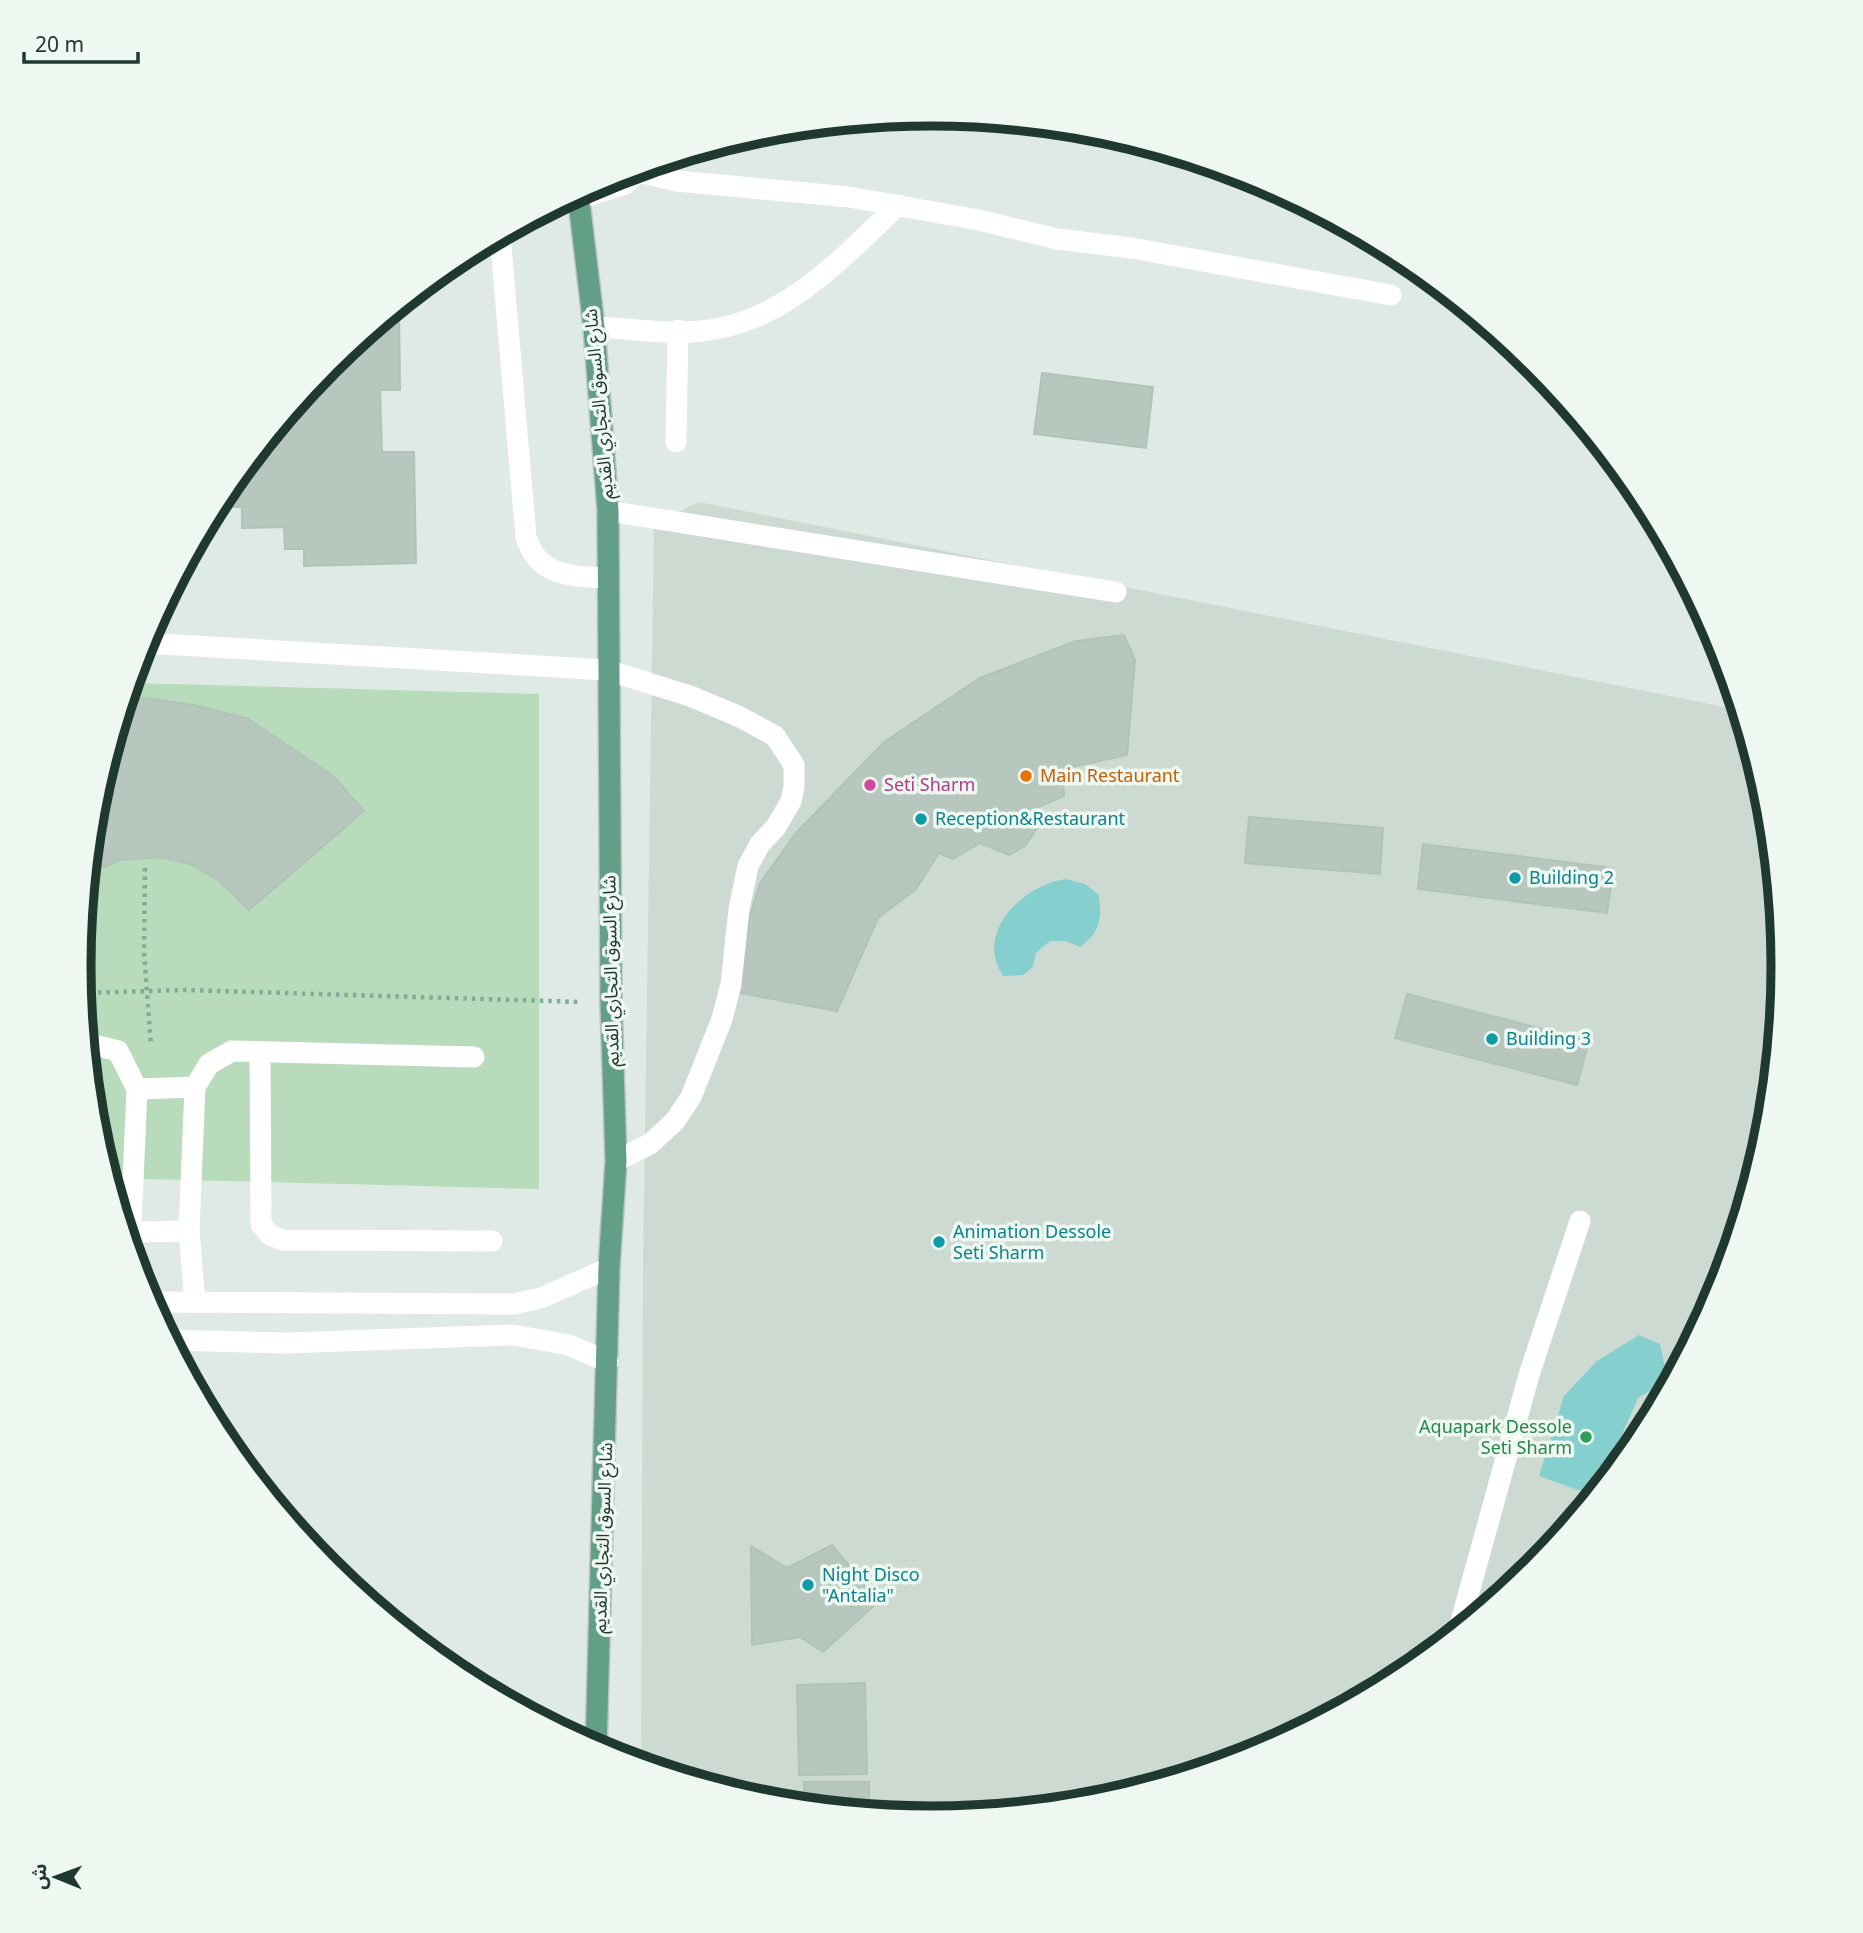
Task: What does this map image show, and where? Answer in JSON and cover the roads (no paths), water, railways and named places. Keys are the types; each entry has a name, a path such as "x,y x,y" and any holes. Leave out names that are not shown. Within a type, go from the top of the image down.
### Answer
{"main road":[{"name":"شارع السوق التجاري القديم","path":"579,204 594,327 608,511 611,1002 616,1161 609,1268 596,1737"}],"street":[{"path":"653,174 677,181 801,192 898,205 1058,239 1131,248 1391,295"},
{"path":"594,327 702,331 726,326 779,306 822,277 898,205"},
{"path":"501,245 529,548 535,558 553,572 607,578"},
{"path":"676,442 678,330"},
{"path":"608,511 1116,593"},
{"path":"156,644 607,670 690,696 765,729 785,748 794,765 791,801 748,866 738,908 726,1007 691,1097 663,1133 650,1144 616,1161"},
{"path":"95,1045 118,1051 137,1088 132,1223"},
{"path":"195,1302 189,1231 195,1087 209,1064 232,1051 474,1057"},
{"path":"260,1052 261,1224 270,1235 283,1240 492,1241"},
{"path":"137,1088 195,1087"},
{"path":"1462,1618 1529,1375 1580,1221"},
{"path":"137,1239 189,1231"},
{"path":"161,1302 514,1304 541,1298 609,1268"},
{"path":"179,1340 286,1343 513,1335 569,1345 608,1362"}],"water":[{"path":"1066,879 1085,884 1099,895 1100,918 1096,931 1080,947 1065,941 1050,941 1036,953 1033,967 1023,975 1003,976 996,959 995,943 999,928 1008,913 1034,890"},
{"name":"Aquapark Dessole Seti Sharm","path":"1639,1335 1660,1344 1666,1373 1660,1385 1638,1398 1611,1460 1586,1493 1539,1476 1564,1396 1597,1361"}],"place":[{"name":"Main Restaurant","path":"1026,776"},
{"name":"Seti Sharm","path":"870,785"},
{"name":"Reception&Restaurant","path":"921,819"},
{"name":"Building 2","path":"1515,878"},
{"name":"Building 3","path":"1492,1039"},
{"name":"Animation Dessole Seti Sharm","path":"939,1242"},
{"name":"Aquapark Dessole Seti Sharm","path":"1586,1437"},
{"name":"Night Disco \"Antalia\"","path":"808,1585"}]}
